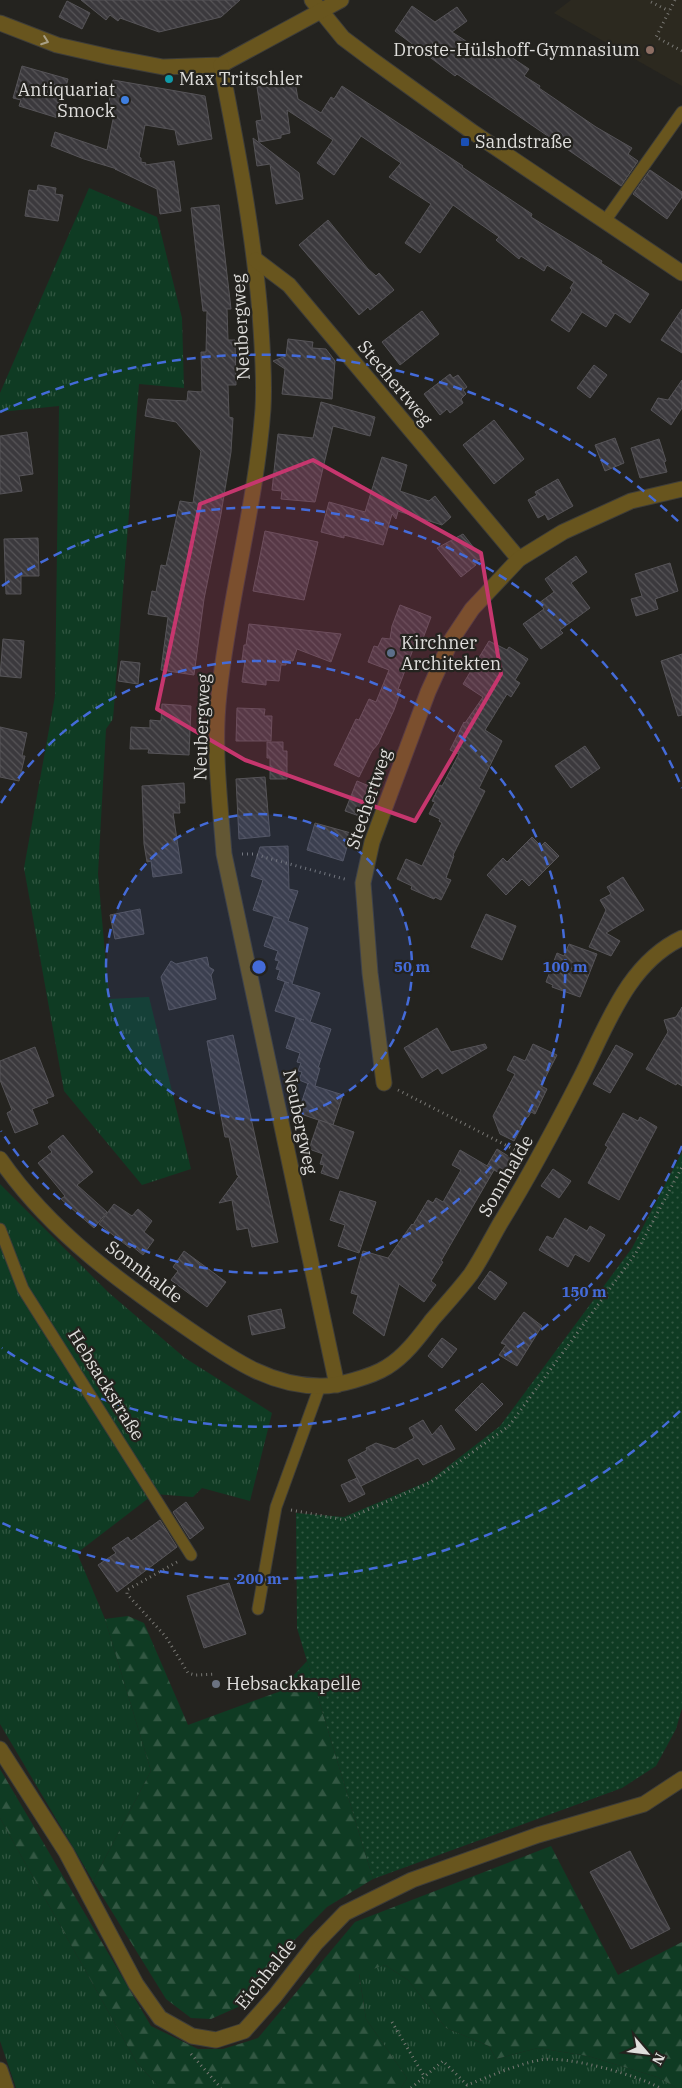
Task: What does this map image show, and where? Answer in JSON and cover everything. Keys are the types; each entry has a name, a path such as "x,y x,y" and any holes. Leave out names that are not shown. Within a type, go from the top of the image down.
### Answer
{"street":[{"path":"0,23 56,45 110,58 163,67 221,65 317,6 340,0"},
{"path":"317,6 343,38 364,54 471,130 682,273"},
{"name":"Neubergweg","path":"221,65 248,205 256,260 263,356 263,407 259,453 231,610 219,695 217,767 224,854 337,1385"},
{"name":"Stechertweg","path":"256,260 289,285 519,560"},
{"name":"Stechertweg","path":"384,1083 370,973 363,883 372,842 438,669 452,639 472,609 519,560 563,532 631,501 682,489"},
{"name":"Sonnhalde","path":"0,1159 18,1185 44,1215 104,1268 236,1362 265,1376 297,1384 337,1385 387,1368 409,1348 471,1274 537,1162 627,985 656,954 682,938"},
{"name":"Eichhalde","path":"0,1749 66,1852 136,1984 160,2018 192,2036 216,2040 244,2031 275,1996 316,1943 345,1913 412,1880 538,1835 644,1804 682,1779"},
{"path":"0,2070 6,2088"}],"lane":[{"path":"605,221 682,112"},
{"name":"Hebsackstraße","path":"0,1229 23,1289 191,1555"},
{"path":"258,1609 276,1507 320,1386"}],"path":[{"path":"675,0 656,37 682,51"},
{"path":"651,2 669,11"},
{"path":"224,854 253,854 363,883"},
{"path":"384,1083 522,1154"},
{"path":"276,1507 346,1520 431,1482 509,1426 636,1253 682,1167"},
{"path":"176,1563 127,1590 127,1594 166,1637 188,1673 195,1675 215,1674"},
{"path":"392,2022 424,2076"},
{"path":"411,2088 443,2061 467,2085 542,2060 590,2064 650,2082 660,2088"}],"highlighted area":[{"path":"313,460 481,553 501,674 415,821 245,760 157,709 200,504"}],"shaded area":[{"name":"Droste-Hülshoff-Gymnasium","path":"571,0 682,0 682,86 554,13"}],"green space":[{"path":"89,188 157,217 182,318 184,388 139,384 113,719 106,729 98,874 109,999 149,997 191,1169 142,1185 64,1091 24,868 55,696 59,406 0,412 0,393"},
{"path":"682,1152 682,1708 676,1729 656,1766 622,1788 373,1879 297,1628 296,1513 344,1517 429,1481 500,1426 632,1248"},
{"path":"0,1184 108,1292 185,1358 272,1413 250,1501 202,1488 193,1497 154,1494 77,1553 105,1619 151,1771 93,1881 0,1724"},
{"path":"128,1616 144,1623 188,1725 278,1692 307,1661 373,1879 327,1907 277,1958 257,1992 238,2007 211,2019 191,2018 166,1999 93,1881 151,1771 105,1619"},
{"path":"0,1769 151,2026 198,2049 223,2049 258,2038 355,1922 551,1846 618,1975 682,1942 682,2088 677,2088 657,2077 588,2056 538,2048 496,2059 489,2046 446,2028 408,1980 385,1965 359,1974 366,2019 407,2078 401,2088 160,2088 137,2063 0,1818"},
{"path":"0,1818 137,2063 160,2088 16,2088 0,2041"},
{"path":"385,1965 408,1980 446,2028 489,2046 496,2059 538,2048 588,2056 657,2077 677,2088 401,2088 407,2078 366,2019 359,1973"}],"building":[{"path":"81,0 240,0 221,17 159,32 120,18 118,21 110,15 106,20"},
{"path":"67,1 90,13 82,29 59,17"},
{"path":"412,6 435,22 457,7 467,21 452,32 495,60 502,51 529,69 524,76 540,86 539,88 596,127 632,148 628,154 638,161 621,186 457,74 455,76 395,31"},
{"path":"22,66 68,79 58,118 19,106 21,100 13,98"},
{"path":"113,80 205,96 212,139 178,145 175,130 145,125 139,157 141,162 146,163 145,165 174,161 181,211 160,214 157,189 115,169 117,169 51,146 55,132 107,150 114,114 107,113"},
{"path":"268,82 273,85 295,82 298,99 321,113 331,97 334,99 342,86 463,166 532,214 531,217 602,261 601,263 649,294 630,323 615,313 606,327 582,312 569,332 551,320 572,290 570,288 574,282 547,265 544,271 521,256 519,259 496,240 499,237 453,205 420,253 405,243 431,204 389,177 401,163 361,136 334,175 317,163 333,140 287,110 290,133 281,135 281,138 259,142 256,121 262,120 257,87 265,86"},
{"path":"253,138 299,173 303,199 276,204 270,164 257,166"},
{"path":"650,170 682,192 682,197 667,219 633,194"},
{"path":"38,185 56,188 55,194 63,195 58,221 25,216 29,190 37,191"},
{"path":"219,205 231,309 227,309 228,340 235,340 236,385 228,385 229,417 233,418 231,452 204,599 194,675 161,670 168,617 148,614 152,591 156,592 161,565 166,566 180,501 193,503 201,451 176,422 145,416 148,399 187,401 188,391 202,392 201,352 206,352 207,311 203,311 191,208"},
{"path":"328,220 368,269 376,276 379,273 394,290 370,310 368,307 359,315 299,245"},
{"path":"682,309 682,353 661,340"},
{"path":"422,311 439,334 400,365 382,342"},
{"path":"288,339 313,342 312,348 326,349 335,361 332,399 282,394 285,369 273,361 286,356"},
{"path":"594,365 607,375 590,398 577,388"},
{"path":"450,374 453,378 458,375 467,387 463,390 466,394 461,399 463,403 450,413 447,409 440,415 424,394"},
{"path":"682,380 682,408 671,425 651,410 658,398 668,400"},
{"path":"321,402 375,417 370,436 333,426 315,502 281,499 282,491 272,490 278,434 313,438"},
{"path":"494,420 524,459 494,484 463,445"},
{"path":"27,432 33,474 19,476 22,491 0,494 0,436"},
{"path":"615,438 624,463 605,471 595,445"},
{"path":"659,439 666,461 664,462 667,472 640,478 631,448"},
{"path":"382,457 407,465 400,491 429,501 435,496 451,517 442,525 398,511 396,519 392,514 383,545 344,535 344,538 321,532 329,502 365,512"},
{"path":"558,479 573,506 548,520 545,514 538,518 528,500 537,495 535,492"},
{"path":"265,531 318,542 304,600 253,591"},
{"path":"463,534 482,558 474,562 476,565 461,577 437,548"},
{"path":"38,538 39,576 21,576 21,594 6,594 4,539"},
{"path":"576,556 587,572 571,583 590,608 560,630 563,633 541,649 523,624 544,609 539,603 554,592 545,579"},
{"path":"670,563 678,591 655,599 658,609 636,616 631,599 642,596 635,574"},
{"path":"400,605 431,617 422,641 417,639 398,689 401,690 394,710 378,744 372,751 359,777 334,765 356,719 359,720 369,699 376,702 389,670 368,662 374,646 378,647 382,638 390,639 392,626"},
{"path":"249,624 341,634 331,662 297,649 293,661 286,660 286,665 281,665 279,681 266,680 266,685 242,682 245,661 242,660"},
{"path":"3,639 24,641 21,678 0,676"},
{"path":"489,641 507,650 509,647 528,659 515,680 520,683 511,697 507,694 485,730 502,741 479,788 485,791 453,855 446,878 451,880 441,900 435,897 434,899 411,889 412,886 397,879 406,859 422,866 442,823 439,821 440,819 429,814 435,802 432,801 459,754 450,750 464,722 483,697 463,684"},
{"path":"682,654 682,715 678,716 661,661"},
{"path":"121,661 140,663 138,684 118,681"},
{"path":"162,704 191,706 189,755 148,753 149,749 130,749 131,727 150,728 150,720 161,721"},
{"path":"237,708 265,709 264,716 272,716 271,741 236,741"},
{"path":"0,727 27,733 22,756 25,756 19,781 0,777"},
{"path":"267,742 283,742 283,751 287,751 287,779 270,779 270,758 267,758"},
{"path":"585,746 600,768 571,788 555,766"},
{"path":"265,777 270,836 239,839 236,779"},
{"path":"357,781 374,788 362,817 345,811"},
{"path":"184,783 185,803 179,803 180,813 173,813 182,873 153,877 151,861 147,862 144,844 142,786"},
{"path":"315,823 351,833 343,861 307,850"},
{"path":"532,837 541,846 545,842 559,856 529,886 522,879 506,895 487,875 503,858 507,862"},
{"path":"288,846 289,889 298,891 288,921 308,928 292,984 320,993 310,1022 331,1029 318,1068 320,1068 315,1086 343,1095 333,1125 298,1113 308,1084 299,1080 302,1072 298,1071 301,1063 297,1062 300,1053 286,1048 296,1018 304,1020 275,1011 285,982 289,983 277,979 280,970 276,969 279,961 275,960 278,951 264,946 274,917 282,919 253,910 263,880 251,876 260,847"},
{"path":"623,877 644,910 606,933 620,941 611,956 589,947 606,910 600,900 611,894 607,887"},
{"path":"140,909 144,934 115,939 110,915"},
{"path":"486,914 516,926 502,960 471,947"},
{"path":"569,944 597,954 580,997 552,987 553,985 546,982 557,953 564,956"},
{"path":"207,957 209,967 214,970 211,975 216,999 169,1010 161,977 171,961 176,964"},
{"path":"682,1007 682,1086 677,1083 676,1085 646,1069 668,1032 664,1020 676,1017"},
{"path":"437,1028 451,1052 485,1044 487,1048 442,1074 438,1068 422,1078 404,1048"},
{"path":"233,1035 278,1242 252,1247 248,1228 237,1230 232,1200 219,1203 239,1176 237,1175 229,1137 225,1137 207,1041"},
{"path":"533,1044 557,1055 541,1086 547,1089 535,1114 531,1112 527,1117 514,1141 500,1134 493,1116 515,1074 507,1070 514,1056 525,1061"},
{"path":"616,1045 633,1054 610,1093 593,1084"},
{"path":"35,1047 54,1096 46,1099 48,1103 32,1109 38,1124 15,1133 7,1113 12,1110 0,1080 0,1061"},
{"path":"623,1113 638,1121 640,1117 657,1127 619,1200 588,1183 608,1147 605,1145"},
{"path":"319,1120 354,1132 338,1179 321,1173 324,1165 320,1164 323,1154 309,1149"},
{"path":"63,1135 93,1172 77,1185 107,1212 94,1228 61,1199 65,1196 38,1163 52,1152 48,1147"},
{"path":"497,1149 513,1159 503,1175 487,1166"},
{"path":"460,1150 494,1170 441,1261 443,1262 431,1281 436,1285 424,1302 399,1284 384,1336 353,1313 358,1295 351,1293 363,1251 388,1258 413,1225 428,1200 433,1203 436,1198 443,1202 461,1170 452,1165"},
{"path":"553,1169 571,1181 559,1198 541,1186"},
{"path":"340,1191 376,1202 359,1253 338,1246 345,1225 330,1220"},
{"path":"114,1204 132,1216 138,1209 152,1221 144,1232 154,1240 143,1255 132,1246 130,1248 99,1224"},
{"path":"565,1218 587,1231 590,1226 605,1235 589,1262 575,1254 568,1267 539,1250 547,1236 553,1239"},
{"path":"184,1251 226,1282 207,1307 171,1280 178,1271 173,1267"},
{"path":"490,1271 507,1283 495,1300 478,1288"},
{"path":"281,1309 285,1328 252,1335 248,1316"},
{"path":"524,1312 542,1326 517,1366 499,1355 506,1345 501,1343"},
{"path":"442,1338 457,1349 442,1368 428,1356"},
{"path":"482,1383 503,1404 476,1431 455,1410"},
{"path":"423,1420 432,1435 441,1425 455,1449 423,1465 418,1458 361,1486 365,1494 349,1502 341,1485 357,1478 348,1460 376,1443 395,1449 414,1438 409,1428"},
{"path":"186,1502 204,1528 190,1539 173,1512"},
{"path":"160,1520 177,1547 117,1592 98,1565 116,1553 112,1548 128,1537 131,1541"},
{"path":"229,1583 246,1634 204,1648 187,1596"},
{"path":"630,1851 670,1929 631,1949 590,1872"}],"place":[{"name":"Droste-Hülshoff-Gymnasium","path":"650,50"},
{"name":"Max Tritschler","path":"169,79"},
{"name":"Antiquariat Smock","path":"125,100"},
{"name":"Sandstraße","path":"465,142"},
{"name":"Kirchner Architekten","path":"391,653"},
{"name":"Hebsackkapelle","path":"216,1684"}]}
